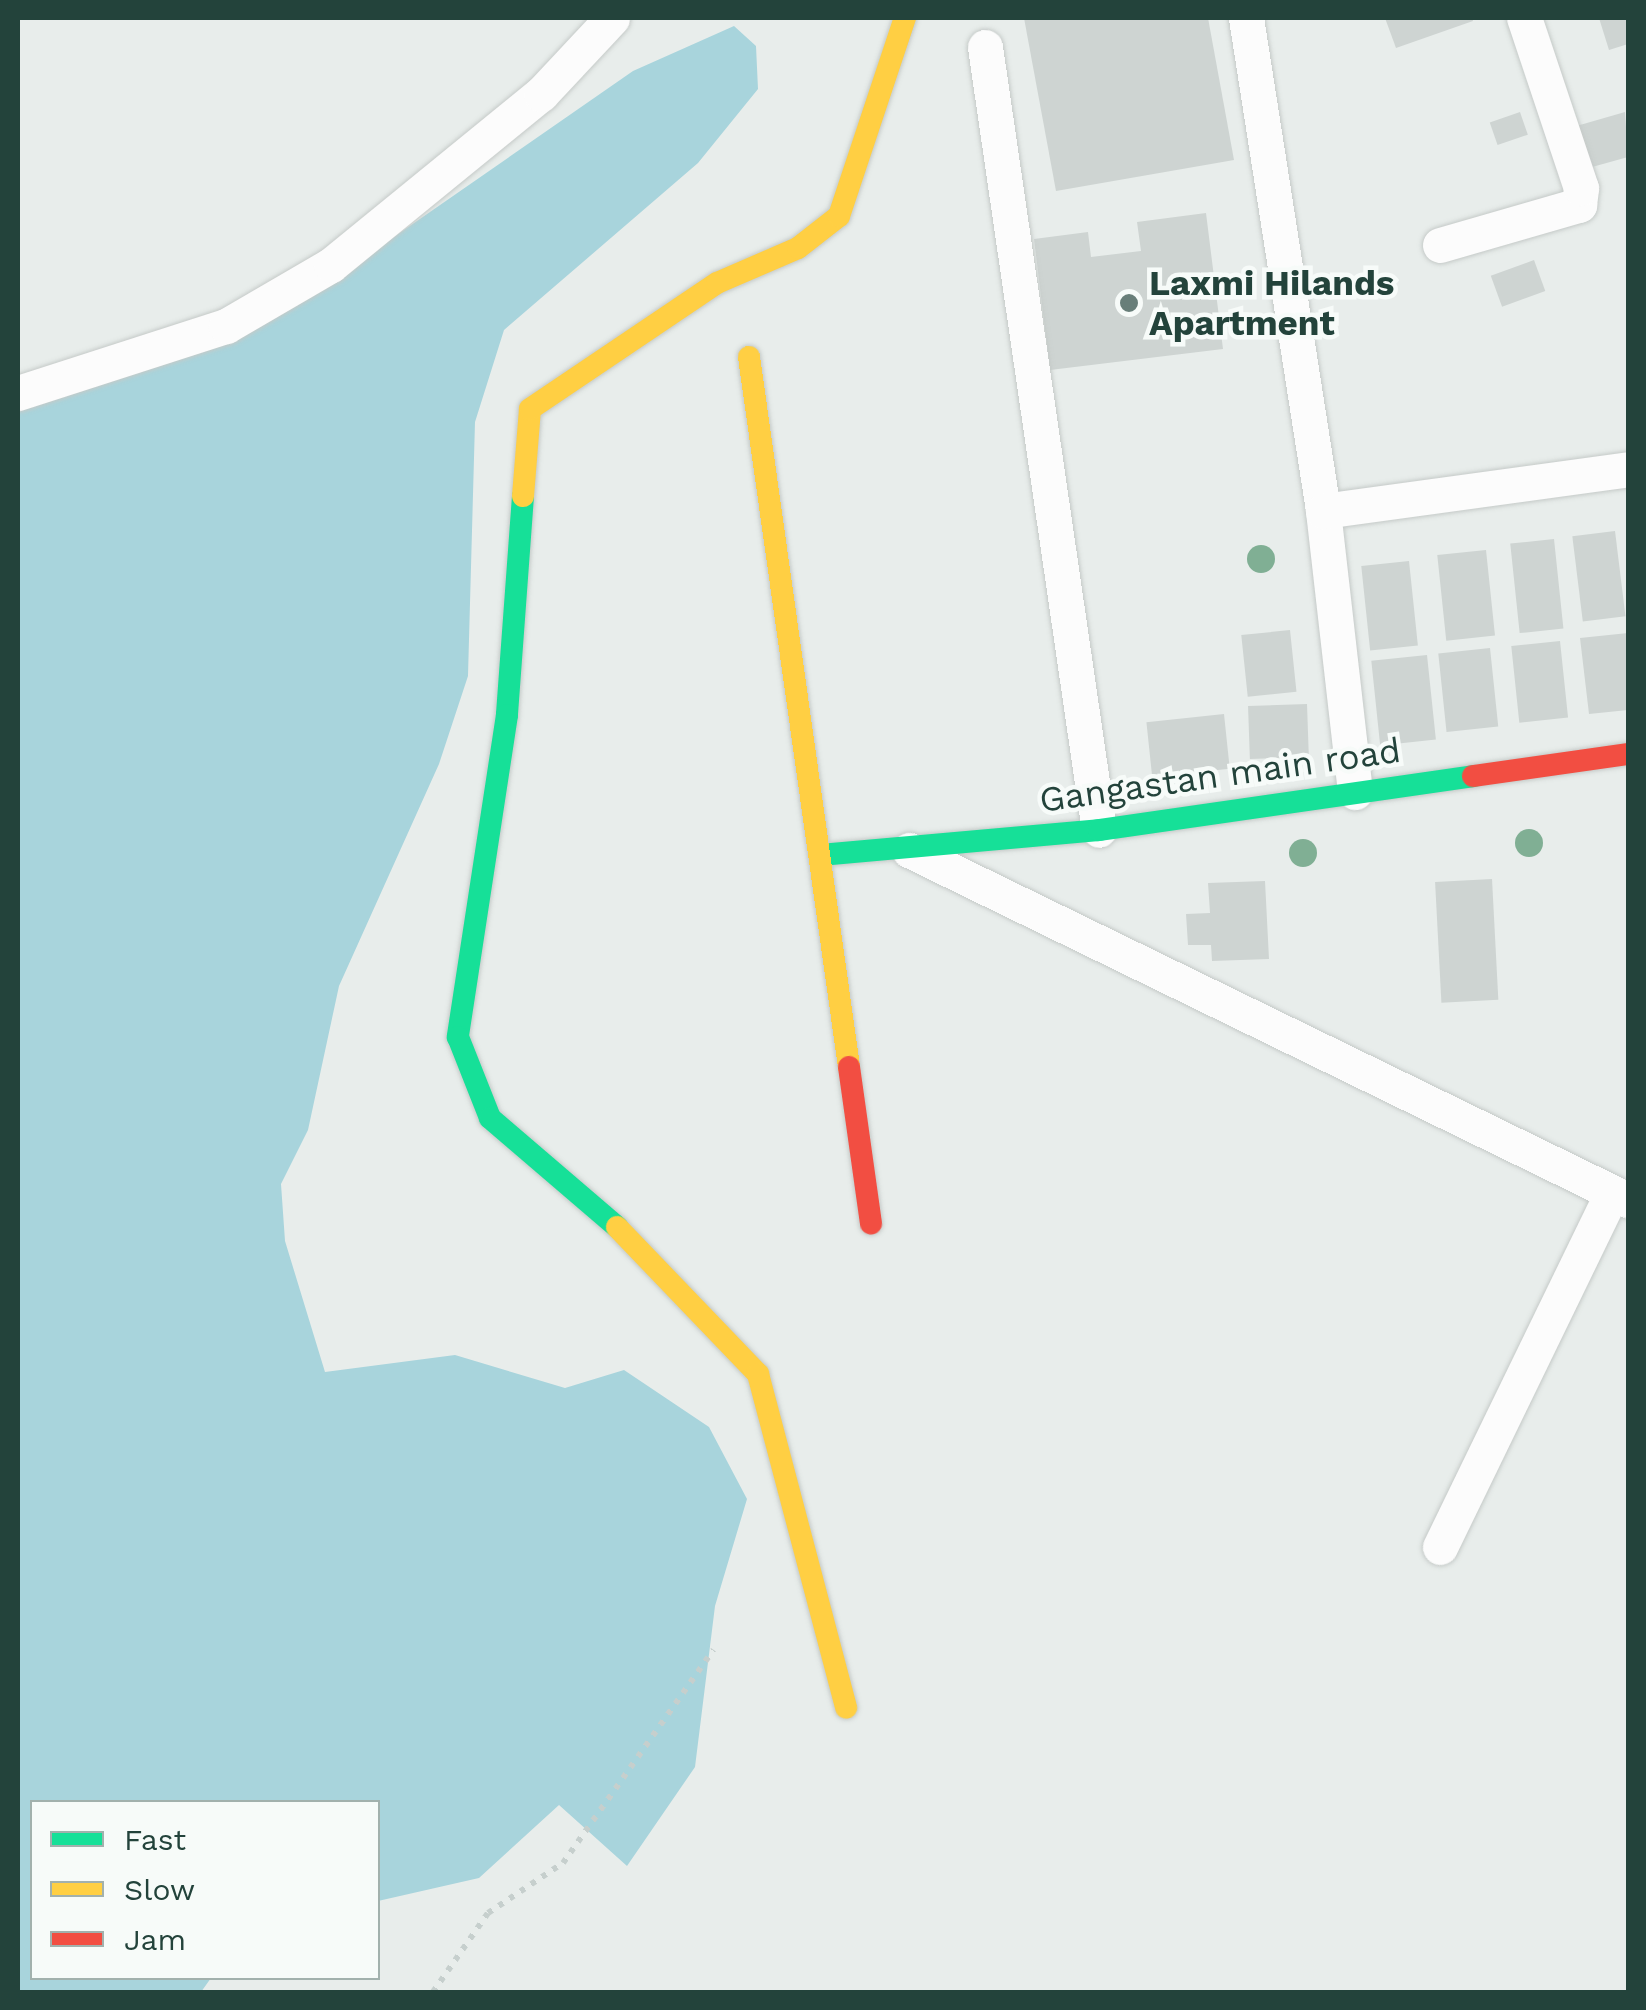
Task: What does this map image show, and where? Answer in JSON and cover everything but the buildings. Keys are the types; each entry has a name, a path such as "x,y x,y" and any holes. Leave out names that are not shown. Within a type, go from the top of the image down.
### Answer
{"street":[{"path":"18,393 226,326 331,266 540,94 612,18"},
{"path":"846,1708 758,1374 598,1207 490,1118 458,1037 507,715 530,410 717,283 798,248 839,216 905,18"},
{"path":"1246,18 1323,511 1355,792"},
{"path":"1440,245 1579,205 1582,188 1524,18"},
{"path":"985,47 1099,830"},
{"path":"749,358 871,1222"},
{"path":"1323,511 1628,469"},
{"name":"Gangastan main road","path":"820,855 1099,830 1628,754"},
{"path":"909,850 1620,1196 1440,1547"}],"path":[{"path":"433,1992 488,1913 563,1863 713,1650"}],"water":[{"path":"734,26 756,46 758,89 698,163 504,330 475,422 468,676 439,764 339,986 308,1130 281,1184 285,1241 325,1372 455,1355 565,1388 624,1370 709,1427 747,1499 715,1606 695,1767 627,1866 559,1805 479,1878 380,1901 380,1800 30,1800 30,1980 210,1980 201,1992 18,1992 18,405 226,339 391,239 633,71"}],"traffic: fast":[{"path":"523,496 507,715 458,1037 490,1118 617,1227"},
{"path":"820,855 1099,830 1473,776"}],"traffic: slow":[{"path":"523,496 530,409 717,283 798,248 839,216 905,18"},
{"path":"749,357 849,1067"},
{"path":"617,1227 758,1374 846,1708"}],"traffic: jam":[{"path":"1473,776 1628,754"},
{"path":"849,1067 871,1223"}],"place":[{"name":"Laxmi Hilands Apartment","path":"1129,303"}]}
